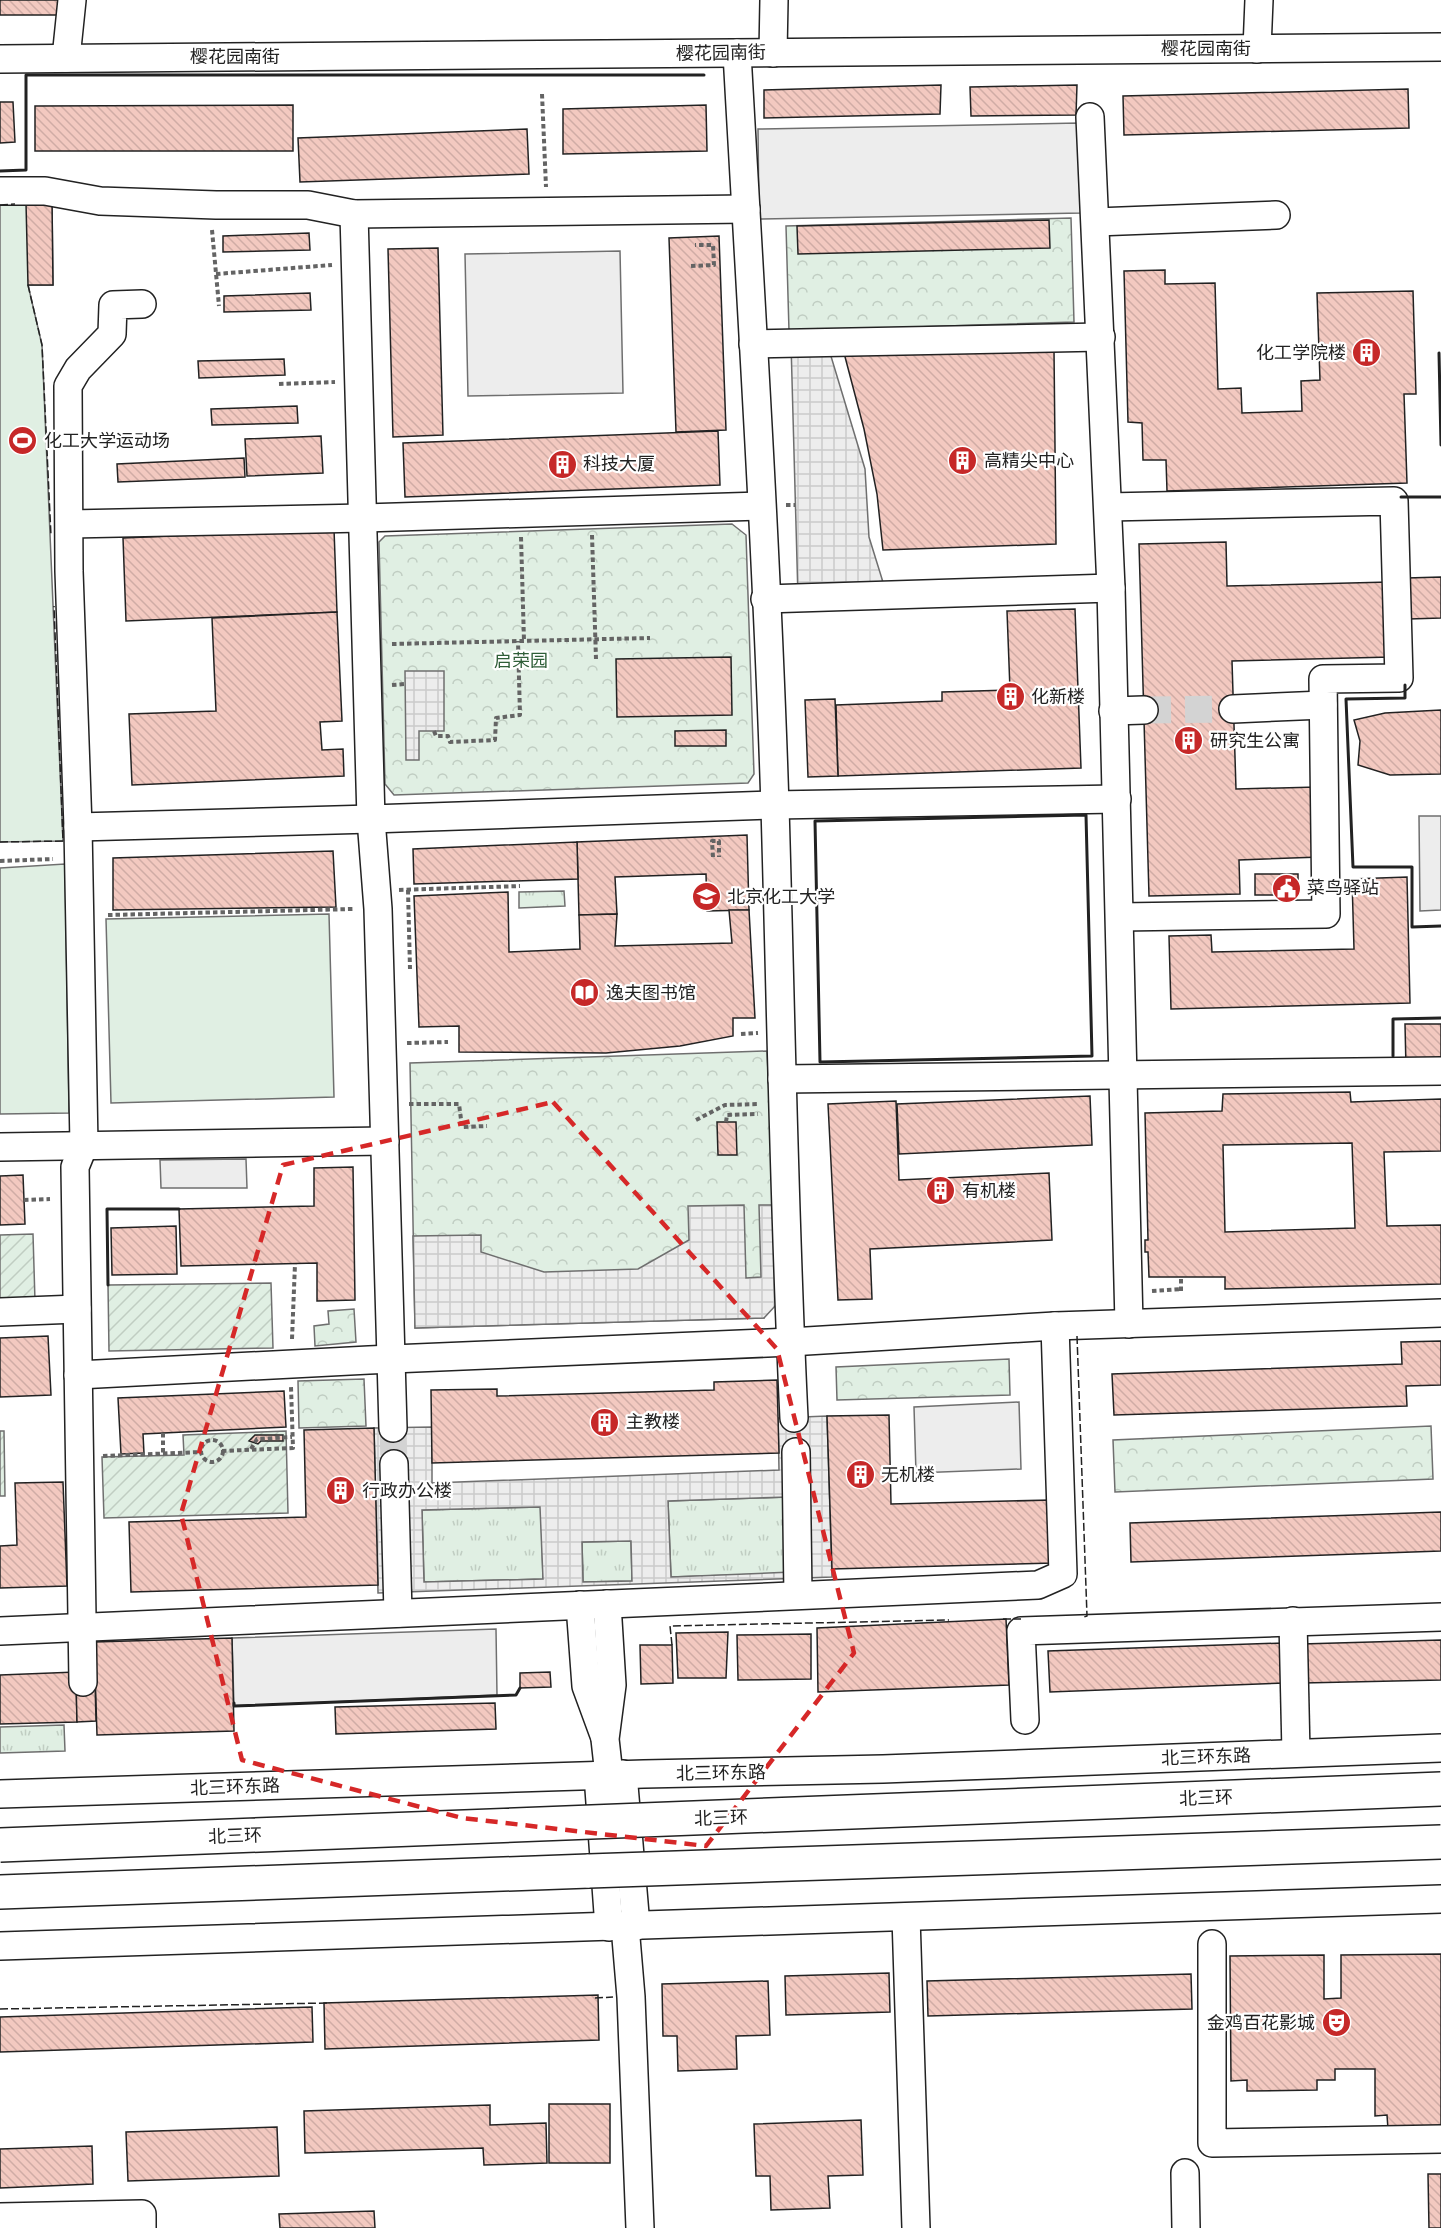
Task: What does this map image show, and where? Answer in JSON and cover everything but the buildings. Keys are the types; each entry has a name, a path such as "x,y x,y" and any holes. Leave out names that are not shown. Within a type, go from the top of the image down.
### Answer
{"highway":[{"name":"北三环","path":"0,1845 1441,1789"},
{"path":"0,1892 1441,1842"}],"street":[{"path":"66,58 72,0"},
{"path":"773,53 774,0"},
{"path":"1257,49 1258,0"},
{"name":"樱花园南街","path":"0,59 1441,47"},
{"path":"737,53 774,805 794,1418"},
{"path":"1090,117 1112,588 1113,711 1129,1324"},
{"path":"0,191 45,191 100,201 216,206 308,205 354,214 746,209"},
{"path":"354,214 371,819 387,900 382,1044 393,1428"},
{"path":"1096,222 1276,215"},
{"path":"83,1682 75,1167 84,1145 79,857 69,571 68,386 78,369 112,334 113,305 142,304"},
{"path":"753,344 1101,337"},
{"path":"1108,507 1394,501 1399,678 1323,679 1326,914 1120,917"},
{"path":"70,524 761,506"},
{"path":"765,599 1112,588"},
{"path":"1233,709 1323,705"},
{"path":"1113,711 1144,710"},
{"path":"78,827 774,805 1117,799"},
{"path":"782,1099 1122,1075 1441,1071"},
{"path":"0,1147 385,1142"},
{"path":"0,1312 77,1309"},
{"path":"78,1375 291,1374 391,1359 790,1342 1054,1326 1441,1313"},
{"path":"0,1631 1038,1585 1063,1574 1054,1326"},
{"path":"796,1452 798,1595"},
{"path":"394,1464 398,1613"},
{"path":"605,1739 612,1685 607,1604"},
{"path":"580,1605 586,1686 605,1739 610,1775 631,1998 639,2228"},
{"path":"1024,1720 1021,1631 1441,1617"},
{"path":"1293,1621 1296,1753"},
{"name":"北三环东路","path":"0,1794 610,1775 822,1771 1441,1748"},
{"path":"0,1946 1441,1899"},
{"path":"906,1917 916,2228"},
{"path":"1212,1944 1212,2143 1441,2139"},
{"path":"1185,2172 1186,2228"},
{"path":"0,2217 142,2214 142,2228"}],"path":[{"path":"542,94 547,213"},
{"path":"216,206 212,228 219,306"},
{"path":"691,266 714,265 713,245 695,245"},
{"path":"216,274 330,264 356,273"},
{"path":"279,384 359,382"},
{"path":"592,534 596,659"},
{"path":"521,535 524,641"},
{"path":"367,645 650,638"},
{"path":"434,731 436,736 448,736 450,742 495,740 496,718 520,715 518,641"},
{"path":"713,857 712,841 719,841 719,857"},
{"path":"0,861 79,857"},
{"path":"108,915 387,900 408,890 520,886"},
{"path":"408,890 410,969"},
{"path":"382,1044 448,1042"},
{"path":"696,1120 725,1105 782,1099"},
{"path":"726,1122 727,1115 782,1099"},
{"path":"384,1104 459,1104 462,1127 487,1126"},
{"path":"222,1451 293,1448 291,1374 295,1264"},
{"path":"1181,1278 1181,1289"},
{"path":"163,1433 163,1453"},
{"path":"251,1450 257,1439 292,1437"},
{"path":"211,1440 218,1442 222,1451 220,1457 214,1461 204,1458 201,1452 202,1445 211,1440"},
{"path":"79,1457 201,1452"}],"highlighted area":[{"path":"553,1102 777,1349 854,1653 706,1846 462,1818 242,1760 181,1514 283,1165"}],"green space":[{"name":"化工大学运动场","path":"52,201 53,285 28,285 42,345 63,841 0,842 0,205"},
{"path":"1071,218 1074,322 789,331 786,226"},
{"name":"启荣园","path":"732,524 746,535 754,774 748,783 394,795 385,784 379,542 385,536"},
{"path":"65,864 69,1113 0,1114 0,868"},
{"path":"564,891 565,906 519,908 519,892"},
{"path":"329,914 334,1097 111,1103 106,919"},
{"path":"767,1051 774,1205 764,1318 415,1328 410,1063"},
{"path":"33,1234 35,1301 0,1302 0,1235"},
{"path":"271,1283 273,1348 109,1351 108,1285"},
{"path":"354,1309 356,1342 315,1346 314,1326 329,1324 328,1311"},
{"path":"1009,1359 1010,1395 837,1400 836,1367"},
{"path":"364,1379 366,1426 299,1428 298,1381"},
{"path":"1431,1426 1433,1479 1115,1492 1113,1440"},
{"path":"0,1431 4,1431 5,1496 0,1496"},
{"path":"286,1431 288,1513 104,1518 102,1457 184,1455 183,1435"},
{"path":"789,1497 792,1573 671,1577 668,1501"},
{"path":"541,1507 543,1579 424,1582 422,1510"},
{"path":"631,1541 632,1581 583,1582 582,1542"},
{"path":"64,1725 65,1751 0,1753 0,1727"}],"shaded area":[{"path":"1079,123 1081,213 759,219 758,129"},
{"path":"620,251 623,393 468,396 465,254"},
{"path":"791,343 827,343 865,469 869,537 887,595 798,598"},
{"path":"405,671 444,671 444,731 419,731 419,760 406,760"},
{"path":"1419,816 1441,816 1441,910 1420,911"},
{"path":"246,1159 247,1188 161,1188 160,1160"},
{"path":"744,1205 746,1278 761,1277 759,1205 774,1205 776,1305 764,1318 415,1328 413,1236 481,1235 481,1252 544,1272 638,1269 689,1240 688,1206"},
{"path":"1019,1402 1021,1469 916,1473 914,1407"},
{"path":"827,1416 832,1577 378,1593 374,1428 432,1427 432,1483 779,1470 778,1418","holes":["788,1497 792,1572 671,1577 668,1501","540,1507 543,1579 424,1582 422,1510","631,1541 632,1581 583,1582 582,1542"]},
{"path":"496,1629 497,1695 234,1706 232,1638"}],"tunnel":[{"path":"1144,710 1233,709"},
{"path":"393,1428 394,1464"}],"fence":[{"path":"0,205 15,204"},
{"path":"28,285 42,345 51,536"},
{"path":"0,842 63,841 54,606"},
{"path":"1077,1336 1087,1616 1084,1617"},
{"path":"1003,1619 1021,1619"},
{"path":"672,1645 670,1626 949,1620"},
{"path":"595,1998 613,1997"},
{"path":"0,2009 328,2003"}],"wall":[{"path":"0,171 26,170 26,75 704,75"},
{"path":"1439,353 1441,445"},
{"path":"1401,497 1441,497"},
{"path":"1405,685 1405,698 1346,699 1353,867 1412,867 1412,927 1441,926"},
{"path":"1086,815 1092,1056 820,1062 815,821 1086,815"},
{"path":"1393,1056 1393,1019 1441,1018"},
{"path":"108,1285 107,1209 179,1209"},
{"path":"234,1703 234,1706 516,1695 520,1688"}],"place":[{"name":"化工学院楼","path":"1367,353"},
{"name":"化工大学运动场","path":"23,441"},
{"name":"高精尖中心","path":"963,461"},
{"name":"科技大厦","path":"562,464"},
{"name":"化新楼","path":"1010,697"},
{"name":"研究生公寓","path":"1189,741"},
{"name":"菜鸟驿站","path":"1286,888"},
{"name":"北京化工大学","path":"706,897"},
{"name":"逸夫图书馆","path":"585,993"},
{"name":"有机楼","path":"941,1191"},
{"name":"主教楼","path":"605,1422"},
{"name":"无机楼","path":"860,1475"},
{"name":"行政办公楼","path":"341,1491"},
{"name":"金鸡百花影城","path":"1336,2023"}]}
